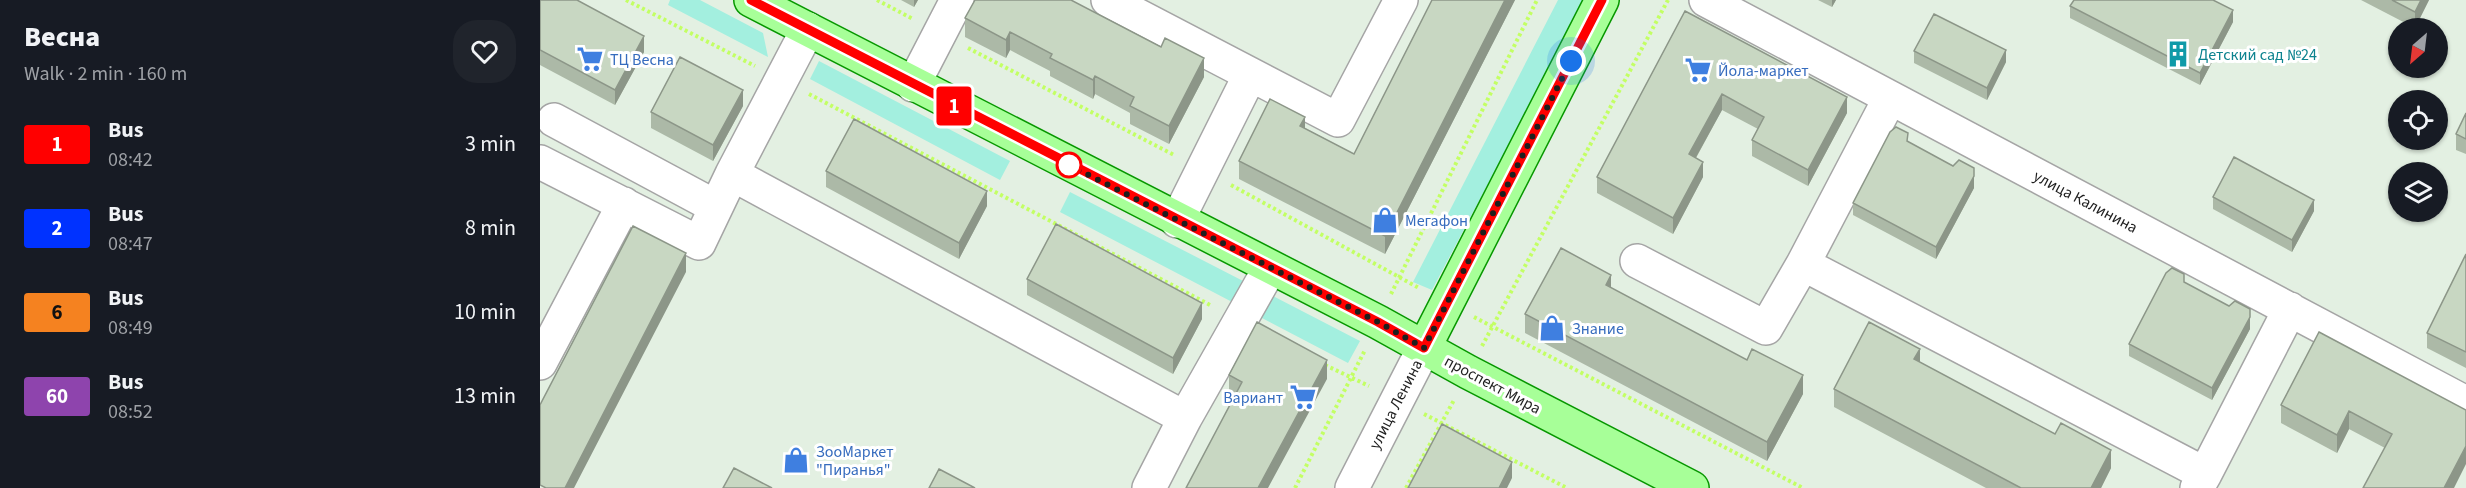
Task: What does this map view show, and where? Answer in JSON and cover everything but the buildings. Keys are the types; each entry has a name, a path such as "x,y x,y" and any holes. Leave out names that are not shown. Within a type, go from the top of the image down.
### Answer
{"main road":[{"name":"проспект Мира","path":"751,0 1378,322 1692,488"},
{"name":"улица Ленина","path":"1424,348 1602,0"}],"street":[{"path":"913,85 957,0"},
{"path":"1108,0 1338,120 1401,0"},
{"name":"улица Калинина","path":"1706,0 2466,403"},
{"path":"540,162 699,243 732,174 808,30"},
{"path":"1177,220 1250,75"},
{"path":"1636,261 1766,328 1803,264 1890,98"},
{"path":"554,120 716,207"},
{"path":"732,174 1185,418"},
{"path":"540,363 624,204"},
{"path":"1803,264 2201,481 2290,309"},
{"path":"1149,488 1185,418 1270,268"},
{"name":"улица Ленина","path":"1352,488 1424,348"}],"path":[{"path":"626,0 1240,321"},
{"path":"1294,488 1351,378 1537,0"},
{"path":"1479,351 1668,0"},
{"path":"1470,315 1803,488"},
{"path":"1321,363 1397,399 1568,488"},
{"path":"1406,488 1441,423"}],"shaded area":[{"path":"670,0 700,0 763,33 768,57 668,5"},
{"path":"1558,0 1585,0 1432,290 1413,282"},
{"path":"819,61 1010,161 1000,180 810,79"},
{"path":"1070,192 1247,283 1236,304 1060,212"},
{"path":"1271,295 1360,341 1348,363 1260,317"}],"bus line":[{"name":"1","path":"751,0 1378,322 1424,348 1602,0"}],"place":[{"name":"Детский сад №24","path":"2178,54"},
{"name":"ТЦ Весна","path":"590,59"},
{"name":"Йола-маркет","path":"1698,70"},
{"name":"Мегафон","path":"1385,220"},
{"name":"Знание","path":"1552,328"},
{"name":"Вариант","path":"1303,397"},
{"name":"ЗооМаркет \"Пиранья\"","path":"796,460"}],"route":[{"path":"1069,165 1378,322 1424,348 1571,61"}]}
